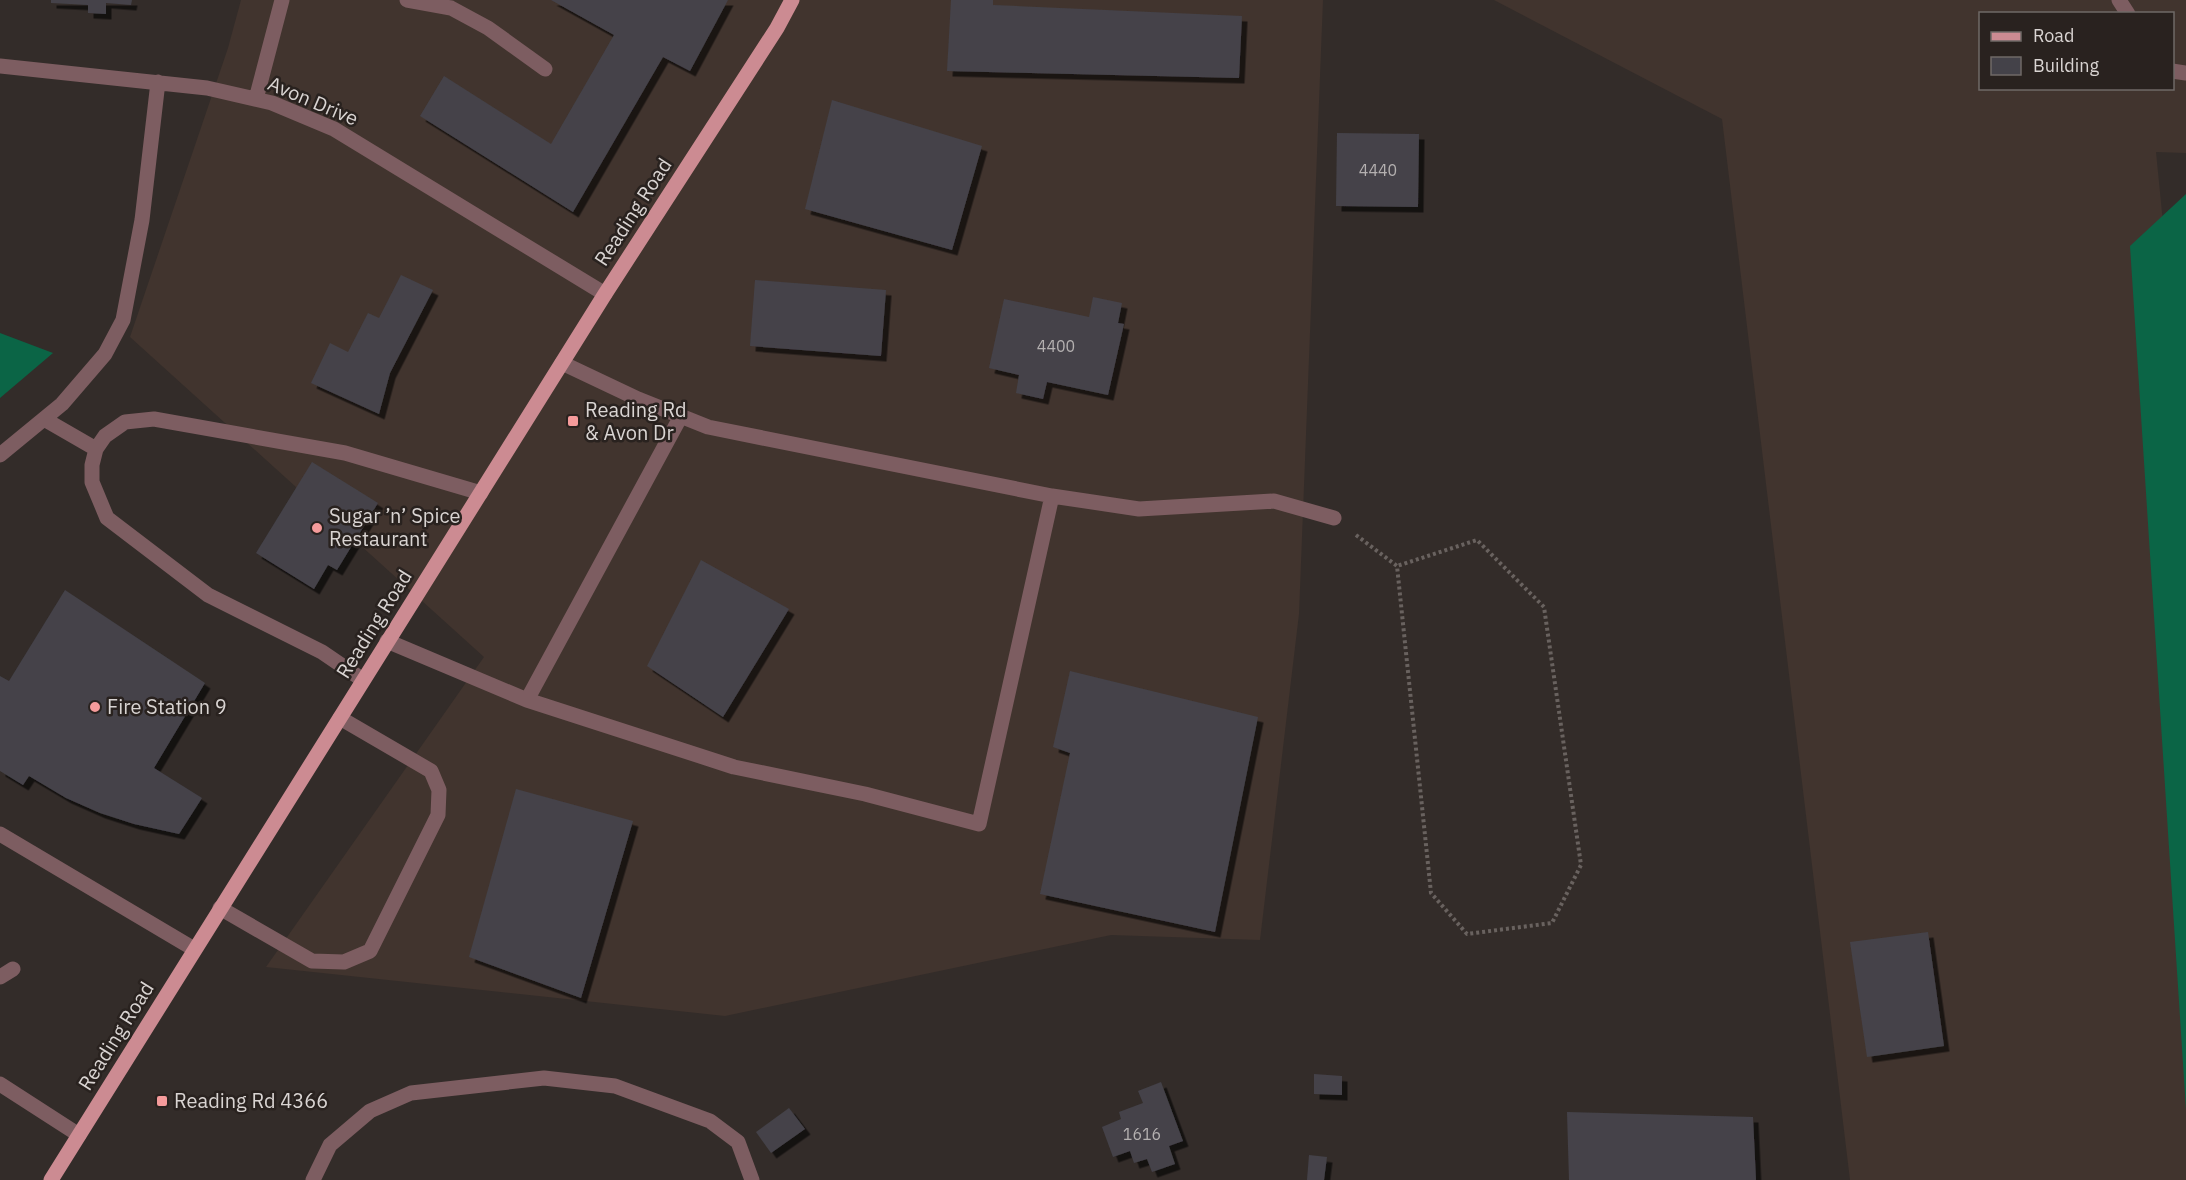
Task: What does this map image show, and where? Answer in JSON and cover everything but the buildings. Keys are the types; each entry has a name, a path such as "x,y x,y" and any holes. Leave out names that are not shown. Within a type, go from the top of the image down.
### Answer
{"main road":[{"name":"Reading Road","path":"51,1180 561,363 777,28 792,0"}],"street":[{"path":"256,99 282,0"},
{"path":"407,0 451,8 488,28 545,69"},
{"name":"Avon Drive","path":"0,66 207,88 272,103 334,129 605,294"},
{"path":"0,455 62,404 105,354 123,320 142,220 158,82"},
{"path":"561,363 622,393 708,427 1052,496 1139,509 1274,501 1334,518"},
{"path":"527,700 681,416"},
{"path":"44,419 96,449"},
{"path":"363,680 322,652 208,595 107,518 92,482 92,465 96,449 105,436 125,422 154,419 345,453 481,493"},
{"path":"387,641 527,700 734,767 865,794 980,825 1052,496"},
{"path":"220,908 312,960 344,962 370,951 438,815 439,790 431,771 340,718"},
{"path":"0,834 194,949"},
{"path":"313,1180 330,1145 370,1111 411,1093 544,1078 615,1086 710,1121 738,1142 752,1180"},
{"path":"0,1084 79,1135"}],"path":[{"path":"1334,518 1397,566 1431,892 1467,934 1552,923 1581,865 1545,607 1477,540 1397,566"}],"shaded area":[{"path":"241,0 1323,0 1299,614 1260,940 1111,935 725,1016 266,967 484,657 130,337 228,48"},
{"path":"1494,0 2186,0 2186,153 2156,152 2186,454 2186,1180 1850,1180 1722,119"}],"green space":[{"path":"2186,194 2186,1110 2130,246"},
{"path":"0,333 53,353 0,398"}],"place":[{"name":"Reading Rd & Avon Dr","path":"573,421"},
{"name":"Sugar ’n’ Spice Restaurant","path":"317,528"},
{"name":"Fire Station 9","path":"95,707"},
{"name":"Reading Rd 4366","path":"162,1101"}]}
